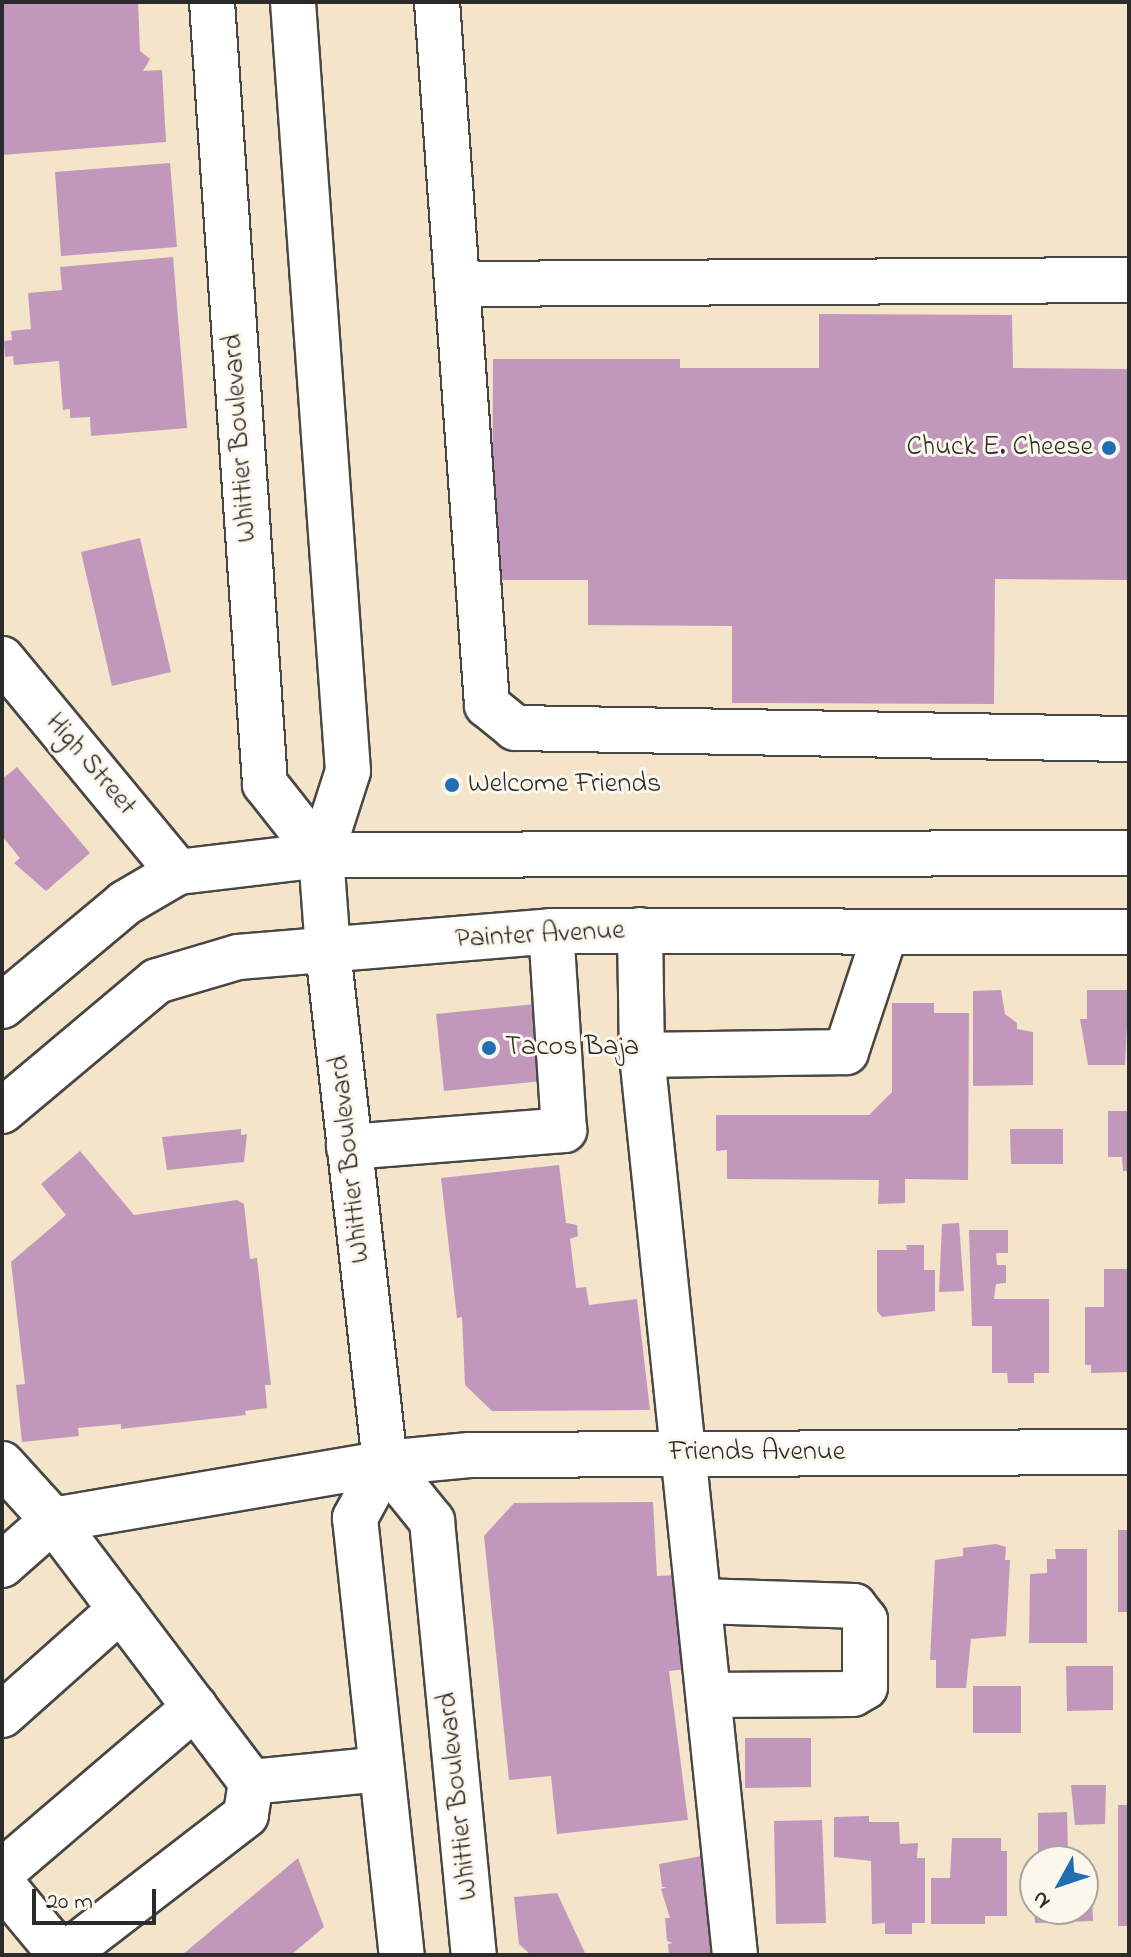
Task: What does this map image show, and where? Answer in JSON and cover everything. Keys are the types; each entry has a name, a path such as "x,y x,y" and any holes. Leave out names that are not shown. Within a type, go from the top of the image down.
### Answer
{"main road":[{"name":"Whittier Boulevard","path":"212,2 265,784 321,855"},
{"name":"Whittier Boulevard","path":"293,2 348,771 321,855 328,951 385,1463 432,1521 474,1955"},
{"path":"437,2 487,705 515,728 1129,739"},
{"path":"457,284 1129,280"},
{"name":"High Street","path":"2,659 178,872"},
{"path":"2,1006 125,903 178,872 321,855 1129,853"},
{"path":"640,930 642,1055 735,1955"},
{"path":"349,1147 564,1130 551,931"},
{"name":"Painter Avenue","path":"2,1111 157,981 238,957 551,931 885,934 1129,932"},
{"path":"642,1055 846,1052 885,934"},
{"name":"Friends Avenue","path":"53,1520 385,1463 470,1455 1129,1452"},
{"path":"385,1463 355,1518 402,1955"},
{"path":"2,1464 53,1520 251,1782 246,1815 62,1955 2,1884"},
{"path":"2,1565 53,1520"},
{"path":"699,1601 854,1606 865,1620 865,1687 853,1694 709,1695"},
{"path":"2,1715 121,1609"},
{"path":"2,1872 195,1707"},
{"path":"251,1782 381,1769"}],"building":[{"path":"2,2 138,2 140,51 150,59 143,71 162,70 166,142 2,155"},
{"path":"170,163 177,247 61,256 55,172"},
{"path":"173,257 187,428 91,436 90,417 70,418 70,409 63,410 59,361 14,365 13,356 5,357 4,341 12,340 11,331 31,329 28,293 62,290 60,267"},
{"path":"819,314 1012,315 1013,368 1129,369 1129,580 995,579 994,704 732,703 732,626 588,625 588,580 492,580 493,359 680,359 680,368 819,368"},
{"path":"140,538 171,672 112,686 81,552"},
{"path":"17,767 90,853 46,891 14,863 20,858 2,836 2,779"},
{"path":"1001,990 1005,1014 1017,1023 1017,1029 1033,1032 1033,1085 973,1086 973,991"},
{"path":"1087,990 1129,990 1125,1065 1088,1065 1080,1019 1087,1019"},
{"path":"892,1003 934,1003 934,1013 969,1013 968,1180 905,1179 905,1203 878,1204 879,1180 727,1179 727,1150 716,1151 716,1115 869,1115 892,1092"},
{"name":"Tacos Baja","path":"535,1004 543,1081 444,1091 436,1014"},
{"path":"1108,1111 1129,1111 1129,1171 1123,1171 1122,1157 1108,1157"},
{"path":"241,1129 241,1135 247,1134 244,1162 167,1170 162,1137"},
{"path":"1010,1129 1063,1129 1063,1164 1011,1164"},
{"path":"80,1151 134,1215 237,1200 244,1204 250,1259 257,1258 271,1385 265,1385 267,1408 245,1411 246,1415 121,1429 121,1424 78,1428 79,1436 22,1442 16,1385 25,1384 11,1262 66,1215 41,1184"},
{"path":"559,1165 566,1223 577,1225 578,1236 570,1239 576,1288 586,1287 589,1305 637,1299 650,1410 492,1411 465,1385 462,1317 457,1318 441,1178"},
{"path":"959,1223 964,1291 939,1292 942,1224"},
{"path":"969,1230 1008,1230 1008,1253 996,1253 997,1265 1006,1265 1006,1283 996,1284 994,1299 1049,1299 1049,1373 1034,1373 1034,1383 1008,1383 1007,1373 992,1373 992,1326 972,1326"},
{"path":"906,1245 924,1245 924,1270 935,1270 935,1311 882,1317 877,1311 877,1250 907,1250"},
{"path":"1104,1269 1129,1269 1129,1372 1091,1373 1091,1365 1085,1365 1085,1307 1104,1307"},
{"path":"653,1502 657,1576 677,1575 687,1669 669,1671 688,1820 557,1834 551,1776 509,1780 484,1536 514,1503"},
{"path":"1118,1530 1129,1530 1129,1612 1118,1612"},
{"path":"996,1544 1006,1547 1005,1560 1010,1560 1006,1636 971,1639 966,1688 936,1688 936,1660 930,1660 935,1560 963,1556 963,1548"},
{"path":"1055,1549 1087,1549 1087,1643 1029,1643 1030,1574 1047,1573 1047,1559 1056,1559"},
{"path":"1066,1666 1113,1666 1113,1710 1067,1711"},
{"path":"973,1686 1021,1686 1021,1733 973,1733"},
{"path":"745,1738 811,1738 811,1787 745,1788"},
{"path":"1071,1785 1106,1785 1105,1824 1075,1825"},
{"path":"1118,1805 1129,1805 1129,1926 1118,1926"},
{"path":"1067,1812 1068,1845 1038,1845 1038,1813"},
{"path":"869,1816 869,1822 899,1822 900,1844 918,1843 917,1858 925,1858 925,1923 912,1923 912,1934 885,1934 885,1923 872,1924 871,1861 834,1857 834,1817"},
{"path":"822,1820 826,1923 776,1924 774,1821"},
{"path":"952,1838 1001,1838 1001,1851 1007,1851 1007,1916 985,1916 985,1924 931,1924 931,1878 950,1878"},
{"path":"707,1855 718,1955 669,1955 668,1944 673,1943 667,1941 665,1918 670,1918 661,1889 667,1887 662,1887 659,1864"},
{"path":"298,1858 324,1927 291,1955 182,1955"},
{"path":"557,1893 586,1955 531,1955 519,1944 514,1897"}],"place":[{"name":"Chuck E. Cheese","path":"1109,448"},
{"name":"Welcome Friends","path":"452,785"},
{"name":"Tacos Baja","path":"489,1048"}]}
